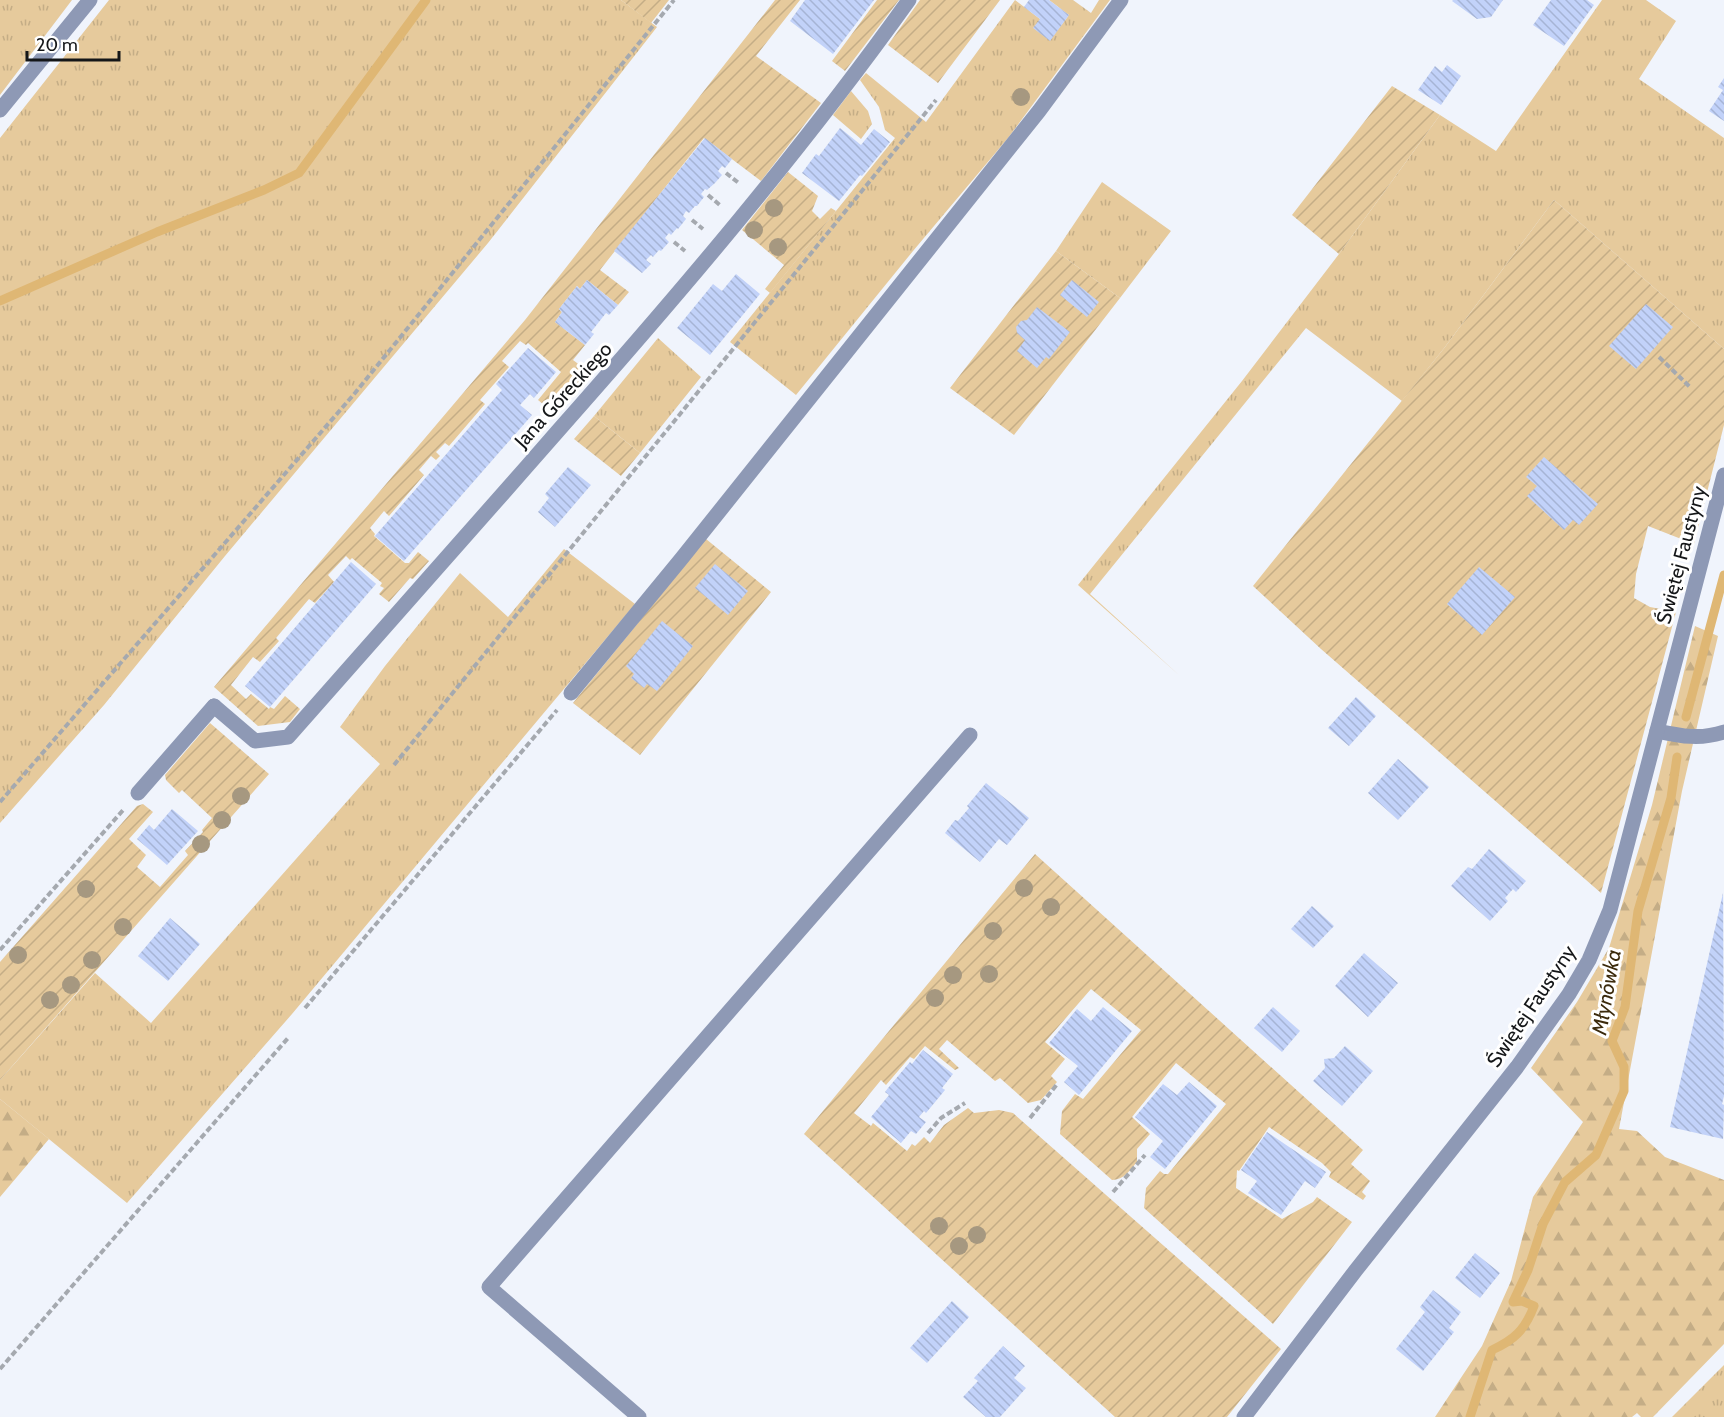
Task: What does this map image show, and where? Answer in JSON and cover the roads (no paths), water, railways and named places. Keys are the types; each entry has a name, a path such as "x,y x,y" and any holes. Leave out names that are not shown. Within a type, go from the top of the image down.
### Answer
{"street":[{"path":"0,110 90,0"},
{"name":"Jana Góreckiego","path":"138,793 214,706 255,741 288,737 633,347 769,184 909,0"},
{"path":"571,693 1039,111 1121,0"},
{"name":"Świętej Faustyny","path":"1244,1417 1356,1270 1517,1067 1569,994 1589,960 1610,910 1724,474"},
{"path":"1657,731 1689,737 1702,737 1724,732"},
{"path":"639,1417 489,1287 970,735"}],"waterway":[{"path":"0,301 157,232 264,190 299,173 426,0"},
{"name":"Młynówka","path":"1686,717 1724,575"},
{"name":"Młynówka","path":"1470,1417 1492,1350 1518,1333 1527,1322 1534,1306 1522,1301 1513,1302 1528,1270 1543,1224 1565,1182 1596,1155 1624,1091 1624,1067 1612,1041 1625,1007 1638,911 1671,798 1677,757"}]}
